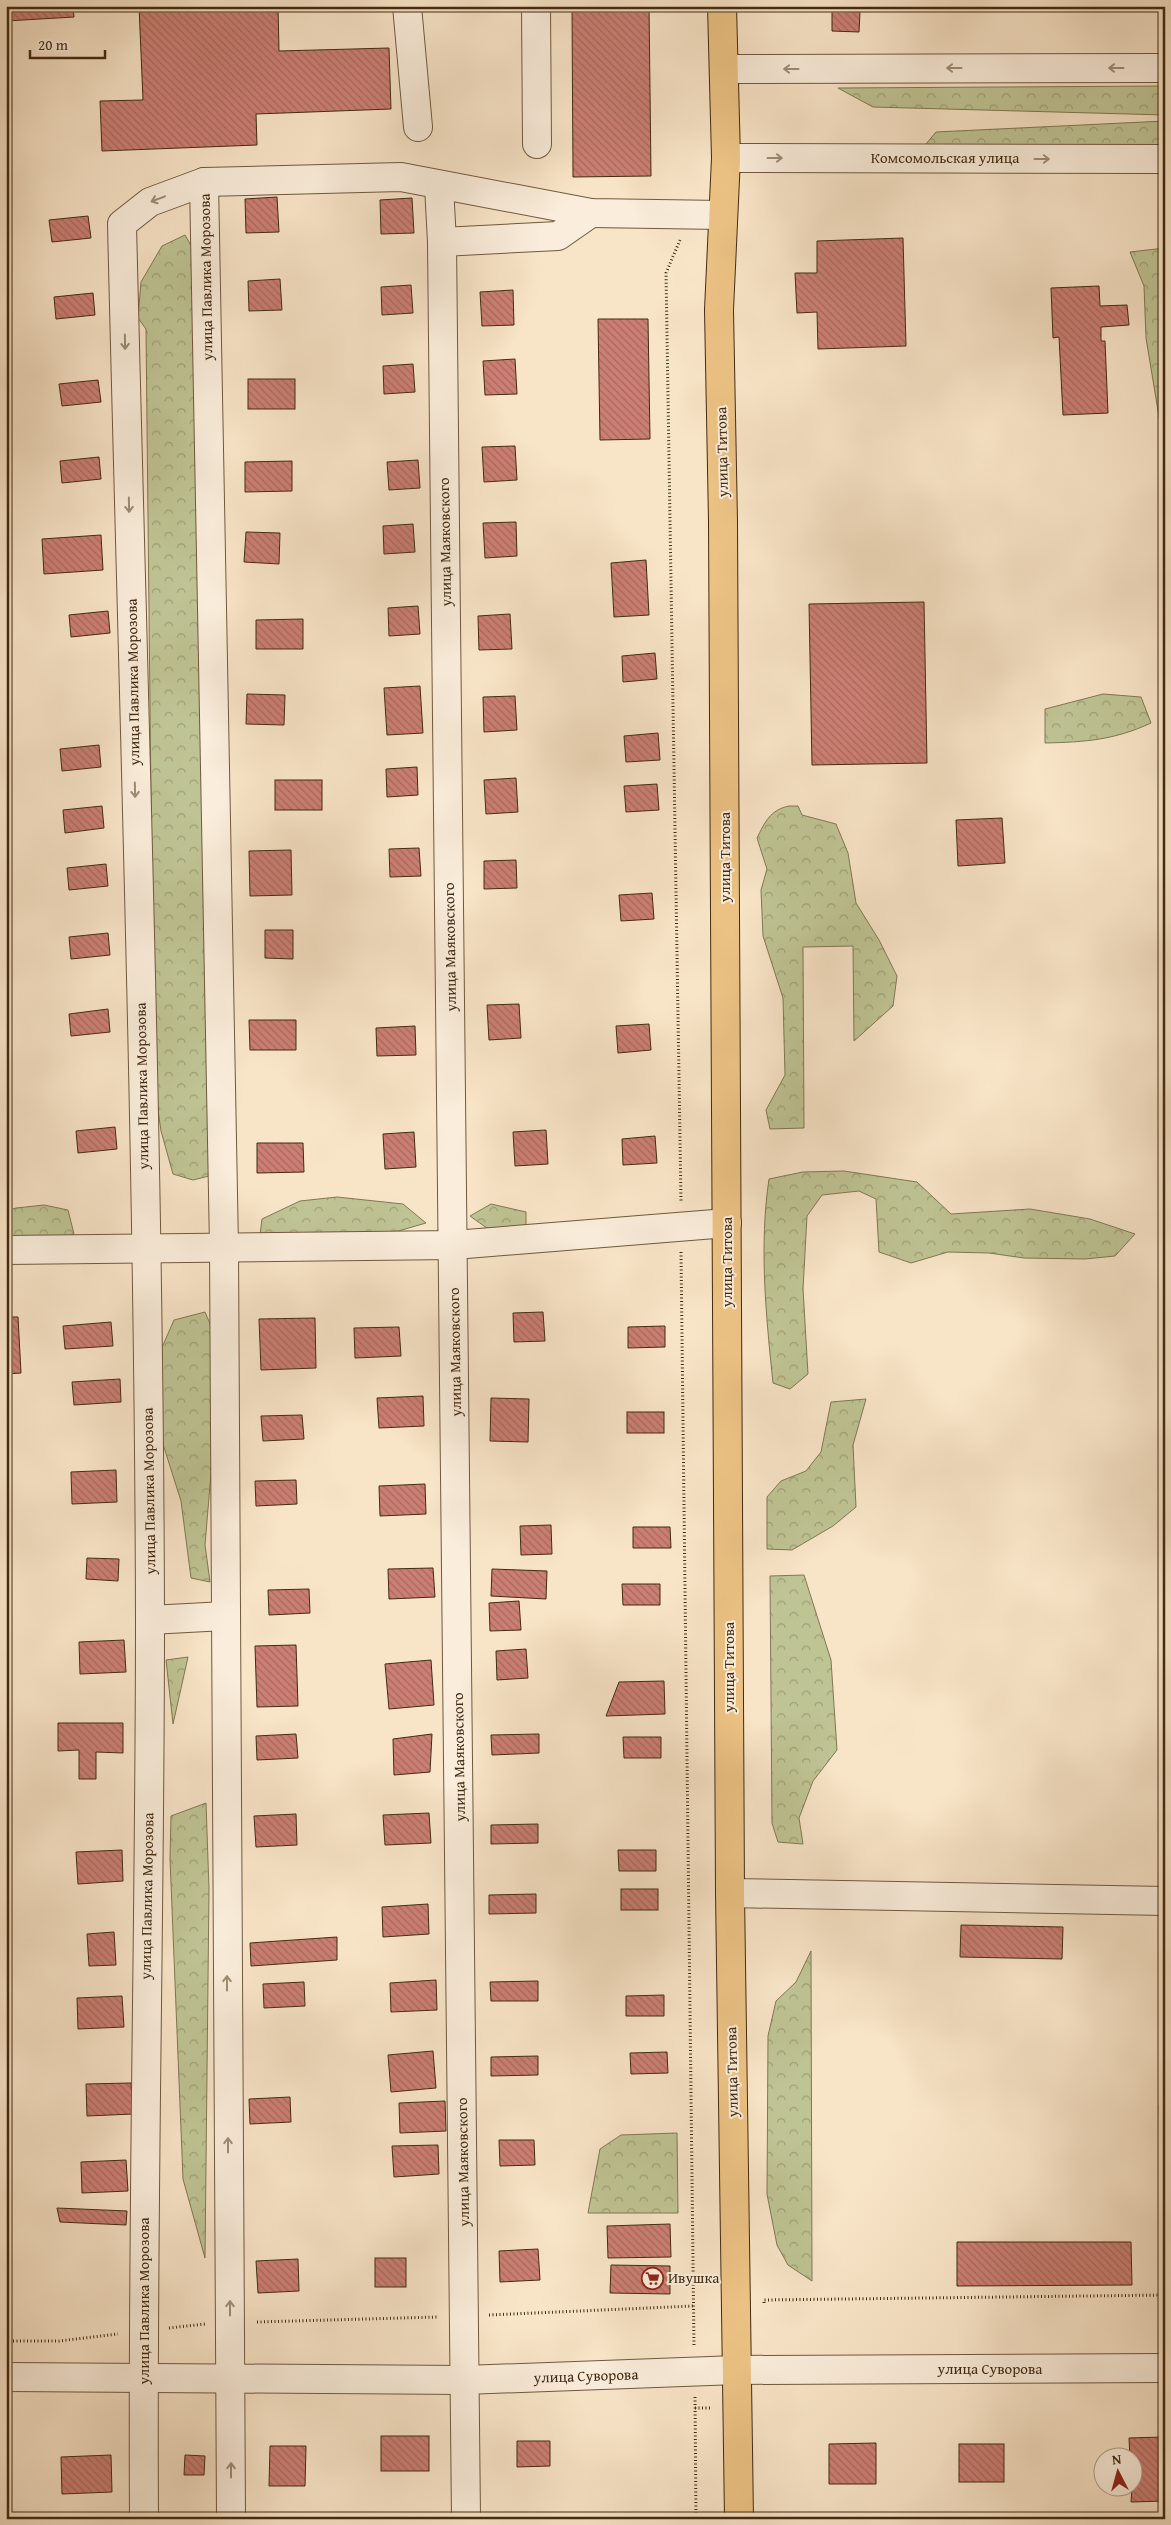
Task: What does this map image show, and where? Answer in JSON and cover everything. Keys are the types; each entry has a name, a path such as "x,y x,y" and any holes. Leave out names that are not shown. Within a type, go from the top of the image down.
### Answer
{"main road":[{"name":"улица Титова","path":"722,6 726,158 719,310 727,1223 730,1892 739,2519"}],"street":[{"path":"406,6 418,127"},
{"path":"536,6 537,144"},
{"path":"724,69 1165,68"},
{"name":"Комсомольская улица","path":"726,158 1165,159"},
{"path":"204,182 401,177 439,186 590,213 722,215"},
{"name":"улица Павлика Морозова","path":"144,2519 143,2377 150,1620 146,1248 122,224 150,202 204,182 224,1247 231,2519"},
{"name":"улица Маяковского","path":"439,186 442,242 454,1246 466,2519"},
{"path":"442,242 558,236 590,213"},
{"path":"6,1250 454,1246 727,1223"},
{"path":"150,1620 225,1616"},
{"path":"730,1892 1165,1901"},
{"name":"улица Суворова","path":"6,2377 465,2380 737,2370 1165,2368"}],"path":[{"path":"6,2341 59,2342 144,2331 230,2323 464,2316 693,2306 681,1227 666,274 690,216"},
{"path":"764,2300 1165,2295"},
{"path":"695,2408 696,2519"}],"green space":[{"path":"1165,86 1165,115 873,107 838,88"},
{"path":"1165,121 1165,145 921,150 936,132"},
{"path":"185,235 199,259 209,1176 193,1180 173,1174 161,1131 154,1081 146,329 138,318 141,282 162,246"},
{"path":"1165,248 1165,453 1146,338 1144,286 1130,252"},
{"path":"1103,694 1141,697 1151,723 1112,737 1074,742 1045,743 1045,709"},
{"path":"789,806 798,806 802,815 836,824 848,853 856,903 879,940 897,976 893,1006 854,1041 853,946 803,947 804,1128 770,1129 766,1110 785,1075 783,998 763,936 761,890 767,869 757,838 766,822 777,810"},
{"path":"844,1171 917,1182 951,1214 1030,1209 1090,1219 1135,1234 1115,1256 1085,1259 1024,1258 989,1253 948,1252 911,1263 879,1252 876,1199 859,1191 822,1195 807,1216 803,1289 808,1374 790,1389 773,1383 770,1358 764,1255 764,1230 769,1179 803,1172"},
{"path":"337,1197 403,1204 426,1223 388,1234 260,1235 262,1219 300,1201"},
{"path":"491,1204 526,1212 526,1227 491,1231 470,1216"},
{"path":"44,1205 68,1210 74,1234 40,1246 6,1247 6,1211"},
{"path":"205,1312 214,1333 218,1389 205,1545 210,1582 191,1578 181,1501 162,1441 160,1352 174,1320"},
{"path":"866,1399 853,1445 856,1507 833,1526 792,1550 767,1549 767,1497 781,1481 806,1471 821,1452 831,1402"},
{"path":"804,1575 831,1660 837,1750 813,1781 799,1818 803,1844 778,1842 772,1823 770,1576"},
{"path":"188,1657 173,1724 166,1660"},
{"path":"206,1803 209,1889 205,2258 183,2179 170,1859 171,1816"},
{"path":"811,1951 812,2281 788,2265 777,2245 767,2194 768,2036 776,2001 796,1982"},
{"path":"677,2133 678,2213 588,2213 600,2149 621,2135"}],"building":[{"path":"6,6 73,6 74,17 6,21"},
{"path":"139,6 278,6 279,51 389,48 391,109 256,114 257,145 102,151 100,101 143,100"},
{"path":"572,6 649,6 651,176 573,177"},
{"path":"832,11 860,12 859,32 832,31"},
{"path":"277,197 279,232 246,233 245,199"},
{"path":"412,198 414,233 381,234 380,200"},
{"path":"88,216 91,238 52,242 49,220"},
{"path":"903,238 906,346 818,349 817,312 797,313 795,273 817,273 817,241"},
{"path":"280,279 282,310 249,311 248,281"},
{"path":"411,285 413,313 382,315 381,287"},
{"path":"1099,286 1100,306 1127,305 1129,325 1101,327 1101,341 1105,341 1108,413 1063,415 1059,337 1053,338 1051,288"},
{"path":"513,290 514,325 482,326 480,292"},
{"path":"93,293 95,315 56,319 54,297"},
{"path":"598,319 648,319 650,439 600,440"},
{"path":"515,359 517,394 485,395 483,361"},
{"path":"413,364 415,392 384,394 383,366"},
{"path":"248,379 295,379 295,409 248,409"},
{"path":"98,380 101,402 62,406 59,384"},
{"path":"515,446 517,480 484,482 482,447"},
{"path":"99,457 101,479 62,483 60,461"},
{"path":"418,460 420,488 389,490 387,462"},
{"path":"292,461 292,491 245,492 245,462"},
{"path":"516,522 517,556 485,558 483,523"},
{"path":"413,524 415,552 384,554 383,526"},
{"path":"246,532 280,533 279,564 244,562"},
{"path":"101,535 103,570 44,574 42,539"},
{"path":"646,560 649,615 614,617 611,563"},
{"path":"924,602 927,763 812,765 809,604"},
{"path":"418,606 420,634 389,636 388,608"},
{"path":"108,611 110,633 71,637 69,615"},
{"path":"510,614 512,649 479,650 478,616"},
{"path":"303,619 303,649 256,649 256,620"},
{"path":"655,653 657,679 623,682 622,656"},
{"path":"420,686 423,733 387,735 384,688"},
{"path":"247,694 285,695 284,725 246,724"},
{"path":"515,696 517,730 484,732 483,697"},
{"path":"658,733 660,760 626,762 624,736"},
{"path":"99,745 101,767 62,771 60,749"},
{"path":"417,767 418,795 387,797 386,769"},
{"path":"516,778 518,812 486,814 484,780"},
{"path":"275,780 322,780 322,810 275,810"},
{"path":"657,784 659,810 626,812 624,786"},
{"path":"102,806 104,828 65,833 63,810"},
{"path":"1002,818 1005,863 958,866 956,820"},
{"path":"419,848 421,876 390,877 389,849"},
{"path":"291,850 292,895 250,896 249,851"},
{"path":"516,860 517,888 484,889 484,861"},
{"path":"106,864 108,886 69,890 67,868"},
{"path":"652,893 654,919 621,921 619,895"},
{"path":"265,930 293,930 293,959 265,958"},
{"path":"108,933 110,955 71,959 69,937"},
{"path":"519,1004 521,1038 489,1040 487,1005"},
{"path":"108,1009 110,1032 71,1036 69,1014"},
{"path":"249,1020 296,1020 296,1050 250,1050"},
{"path":"649,1024 651,1050 618,1053 616,1026"},
{"path":"415,1026 416,1055 377,1056 376,1028"},
{"path":"115,1127 117,1149 78,1153 76,1131"},
{"path":"546,1130 548,1164 515,1166 513,1132"},
{"path":"414,1132 416,1167 385,1169 383,1134"},
{"path":"655,1136 657,1163 623,1165 622,1139"},
{"path":"257,1143 303,1143 304,1172 257,1173"},
{"path":"543,1312 545,1341 514,1342 513,1313"},
{"path":"6,1317 18,1317 21,1373 6,1374"},
{"path":"315,1318 316,1368 261,1370 259,1319"},
{"path":"111,1322 113,1346 65,1349 63,1326"},
{"path":"665,1326 665,1347 628,1348 628,1327"},
{"path":"399,1327 401,1356 355,1358 354,1328"},
{"path":"120,1379 121,1402 74,1405 72,1382"},
{"path":"423,1396 424,1426 379,1428 377,1398"},
{"path":"491,1398 529,1399 528,1442 490,1441"},
{"path":"627,1412 664,1412 664,1433 627,1433"},
{"path":"302,1415 304,1439 263,1441 261,1416"},
{"path":"116,1470 117,1502 72,1504 71,1472"},
{"path":"296,1480 297,1504 256,1506 255,1481"},
{"path":"425,1484 426,1514 380,1516 379,1486"},
{"path":"551,1525 552,1554 521,1555 520,1526"},
{"path":"633,1527 670,1527 671,1548 633,1548"},
{"path":"87,1558 119,1559 118,1581 86,1579"},
{"path":"433,1568 435,1597 389,1599 388,1569"},
{"path":"492,1569 547,1571 546,1599 491,1596"},
{"path":"622,1584 660,1584 660,1605 623,1605"},
{"path":"309,1589 310,1613 269,1615 268,1590"},
{"path":"519,1601 521,1630 490,1631 489,1603"},
{"path":"124,1640 126,1672 80,1674 79,1642"},
{"path":"296,1645 298,1706 257,1707 255,1646"},
{"path":"526,1649 528,1678 497,1680 496,1651"},
{"path":"431,1660 434,1705 389,1709 385,1664"},
{"path":"664,1681 665,1714 606,1716 619,1682"},
{"path":"58,1723 123,1723 123,1753 96,1752 96,1779 79,1779 79,1750 58,1751"},
{"path":"296,1734 298,1758 257,1760 256,1736"},
{"path":"432,1734 430,1772 394,1775 393,1739"},
{"path":"539,1734 539,1753 492,1755 491,1735"},
{"path":"623,1737 661,1737 661,1758 624,1758"},
{"path":"429,1813 431,1843 385,1845 383,1815"},
{"path":"296,1814 297,1845 256,1847 254,1816"},
{"path":"538,1824 538,1843 491,1844 491,1825"},
{"path":"122,1850 123,1881 78,1884 76,1852"},
{"path":"618,1850 656,1850 656,1871 619,1871"},
{"path":"621,1889 658,1889 658,1910 621,1910"},
{"path":"536,1894 536,1913 489,1914 489,1895"},
{"path":"428,1904 429,1934 383,1937 382,1907"},
{"path":"961,1925 1063,1927 1062,1959 960,1957"},
{"path":"114,1932 116,1965 89,1966 87,1934"},
{"path":"337,1937 337,1960 251,1966 250,1943"},
{"path":"436,1980 437,2010 391,2012 390,1983"},
{"path":"538,1981 538,2001 491,2001 490,1982"},
{"path":"304,1982 305,2006 264,2008 263,1984"},
{"path":"664,1995 664,2016 626,2016 626,1996"},
{"path":"122,1996 124,2027 78,2029 77,1998"},
{"path":"433,2051 436,2088 391,2092 388,2055"},
{"path":"667,2052 668,2073 631,2074 630,2053"},
{"path":"538,2056 538,2075 491,2076 491,2057"},
{"path":"131,2083 133,2114 87,2116 86,2084"},
{"path":"290,2097 291,2122 250,2124 249,2099"},
{"path":"445,2101 446,2131 400,2133 399,2103"},
{"path":"1159,2105 1165,2105 1165,2172 1161,2172"},
{"path":"499,2140 534,2140 535,2165 500,2166"},
{"path":"438,2145 439,2174 394,2177 392,2146"},
{"path":"126,2160 128,2191 82,2193 81,2162"},
{"path":"57,2208 127,2211 126,2225 60,2222"},
{"path":"670,2224 671,2257 608,2258 607,2226"},
{"path":"957,2242 1131,2242 1132,2285 957,2286"},
{"path":"538,2249 540,2280 500,2282 499,2251"},
{"path":"375,2258 406,2258 406,2287 375,2287"},
{"path":"298,2259 299,2291 258,2293 256,2261"},
{"path":"611,2265 670,2266 670,2294 610,2293"},
{"path":"381,2436 429,2436 429,2471 381,2471"},
{"path":"1163,2437 1164,2501 1131,2502 1131,2498 1144,2498 1144,2448 1130,2448 1129,2438"},
{"path":"517,2441 550,2441 550,2466 517,2467"},
{"path":"876,2443 876,2484 829,2484 829,2444"},
{"path":"959,2444 1004,2444 1004,2482 959,2482"},
{"path":"270,2446 306,2446 305,2486 269,2486"},
{"path":"111,2455 112,2492 62,2494 61,2457"},
{"path":"185,2455 205,2456 204,2475 184,2475"}],"place":[{"name":"Ивушка","path":"652,2278"}]}
